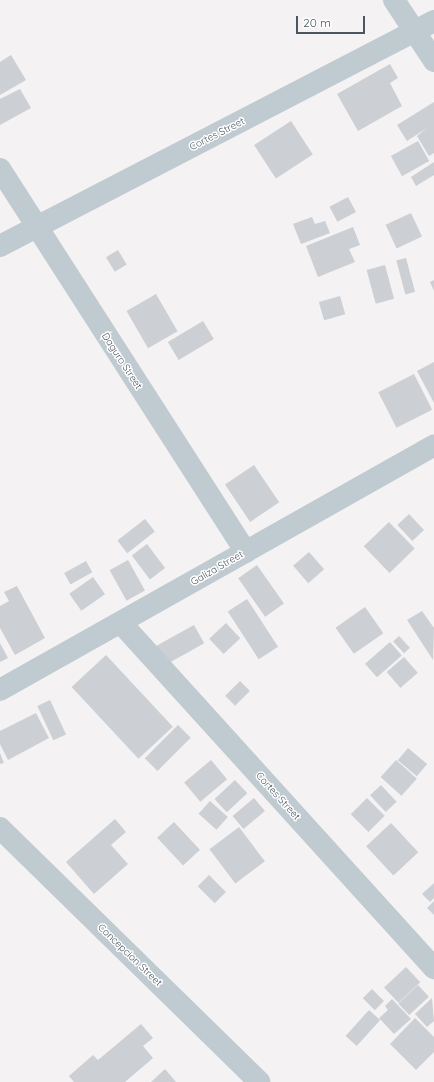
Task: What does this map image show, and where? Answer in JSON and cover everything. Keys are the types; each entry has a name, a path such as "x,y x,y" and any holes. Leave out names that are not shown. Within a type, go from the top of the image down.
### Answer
{"street":[{"path":"394,0 434,61"},
{"name":"Cortes Street","path":"0,246 434,21"},
{"name":"Daguro Street","path":"0,169 36,228 246,552"},
{"name":"Galiza Street","path":"0,690 434,445"},
{"name":"Cortes Street","path":"121,623 434,968"},
{"name":"Concepcion Street","path":"0,828 259,1082"}],"building":[{"path":"11,55 26,80 0,95 0,62"},
{"path":"390,64 398,78 390,83 402,106 358,131 337,94"},
{"path":"20,89 31,108 0,125 0,99"},
{"path":"434,102 434,153 429,156 417,136 427,128 407,141 397,125"},
{"path":"291,121 313,155 276,179 254,145"},
{"path":"418,141 429,161 402,176 391,156"},
{"path":"434,162 434,175 416,186 411,177"},
{"path":"348,197 356,212 337,222 329,207"},
{"path":"411,213 422,237 397,248 386,225"},
{"path":"312,217 315,224 325,221 330,233 301,244 293,224"},
{"path":"353,227 360,245 349,249 355,262 318,277 306,246"},
{"path":"118,250 127,265 115,272 106,257"},
{"path":"406,258 415,292 405,294 396,261"},
{"path":"385,265 394,299 376,304 367,270"},
{"path":"434,280 434,291 430,282"},
{"path":"156,294 178,331 148,348 127,311"},
{"path":"340,296 345,314 324,320 319,302"},
{"path":"203,321 214,339 179,360 168,342"},
{"path":"434,362 434,403 417,371"},
{"path":"414,374 432,410 397,428 378,392"},
{"path":"254,465 279,502 250,522 225,485"},
{"path":"409,514 424,530 412,541 397,525"},
{"path":"145,519 155,532 127,553 117,541"},
{"path":"389,522 415,549 390,573 364,546"},
{"path":"147,544 165,568 150,579 132,555"},
{"path":"309,552 324,569 308,583 293,566"},
{"path":"128,560 145,591 127,601 110,570"},
{"path":"86,561 92,572 70,584 64,573"},
{"path":"257,565 284,604 265,617 238,578"},
{"path":"93,577 105,594 81,611 69,594"},
{"path":"17,586 45,638 15,655 0,628 0,606 9,601 4,592"},
{"path":"247,599 278,647 259,659 228,612"},
{"path":"365,607 383,633 354,654 336,628"},
{"path":"422,611 434,628 433,660 407,620"},
{"path":"226,623 240,638 224,654 209,639"},
{"path":"194,625 204,643 162,667 152,648"},
{"path":"399,636 410,648 404,653 393,641"},
{"path":"390,642 402,656 377,677 365,664"},
{"path":"0,643 8,658 0,662"},
{"path":"106,655 173,727 138,759 72,687"},
{"path":"404,657 418,673 400,688 387,672"},
{"path":"240,681 250,691 235,706 225,696"},
{"path":"50,700 66,734 53,740 37,706"},
{"path":"36,713 49,738 8,760 0,744 0,731"},
{"path":"178,725 191,738 157,771 145,758"},
{"path":"408,748 427,764 417,776 398,760"},
{"path":"0,753 4,763 0,764"},
{"path":"211,760 227,779 200,802 184,782"},
{"path":"396,760 417,779 401,796 381,777"},
{"path":"235,780 247,793 227,812 215,799"},
{"path":"381,785 397,802 386,812 370,795"},
{"path":"254,798 265,811 243,829 233,816"},
{"path":"367,798 385,816 368,832 351,814"},
{"path":"210,801 228,817 216,830 199,814"},
{"path":"115,819 126,832 111,845 128,864 94,894 66,862"},
{"path":"174,822 200,850 183,865 157,838"},
{"path":"391,823 418,852 393,875 366,846"},
{"path":"239,827 265,861 235,884 209,849"},
{"path":"209,875 226,892 215,903 198,886"},
{"path":"434,883 434,898 430,902 422,894"},
{"path":"434,901 434,915 427,908"},
{"path":"406,967 420,982 398,1003 384,987"},
{"path":"418,985 429,997 409,1015 398,1003"},
{"path":"372,989 384,1001 375,1010 363,998"},
{"path":"432,998 434,1021 427,1027 415,1014"},
{"path":"392,999 411,1019 394,1034 379,1018 388,1010 385,1006"},
{"path":"369,1010 380,1020 357,1046 346,1036"},
{"path":"415,1018 434,1037 434,1052 416,1070 390,1044"},
{"path":"141,1024 153,1038 143,1046 153,1058 125,1082 74,1082 69,1076 93,1055 98,1060"},
{"path":"165,1069 176,1082 151,1082"}]}
